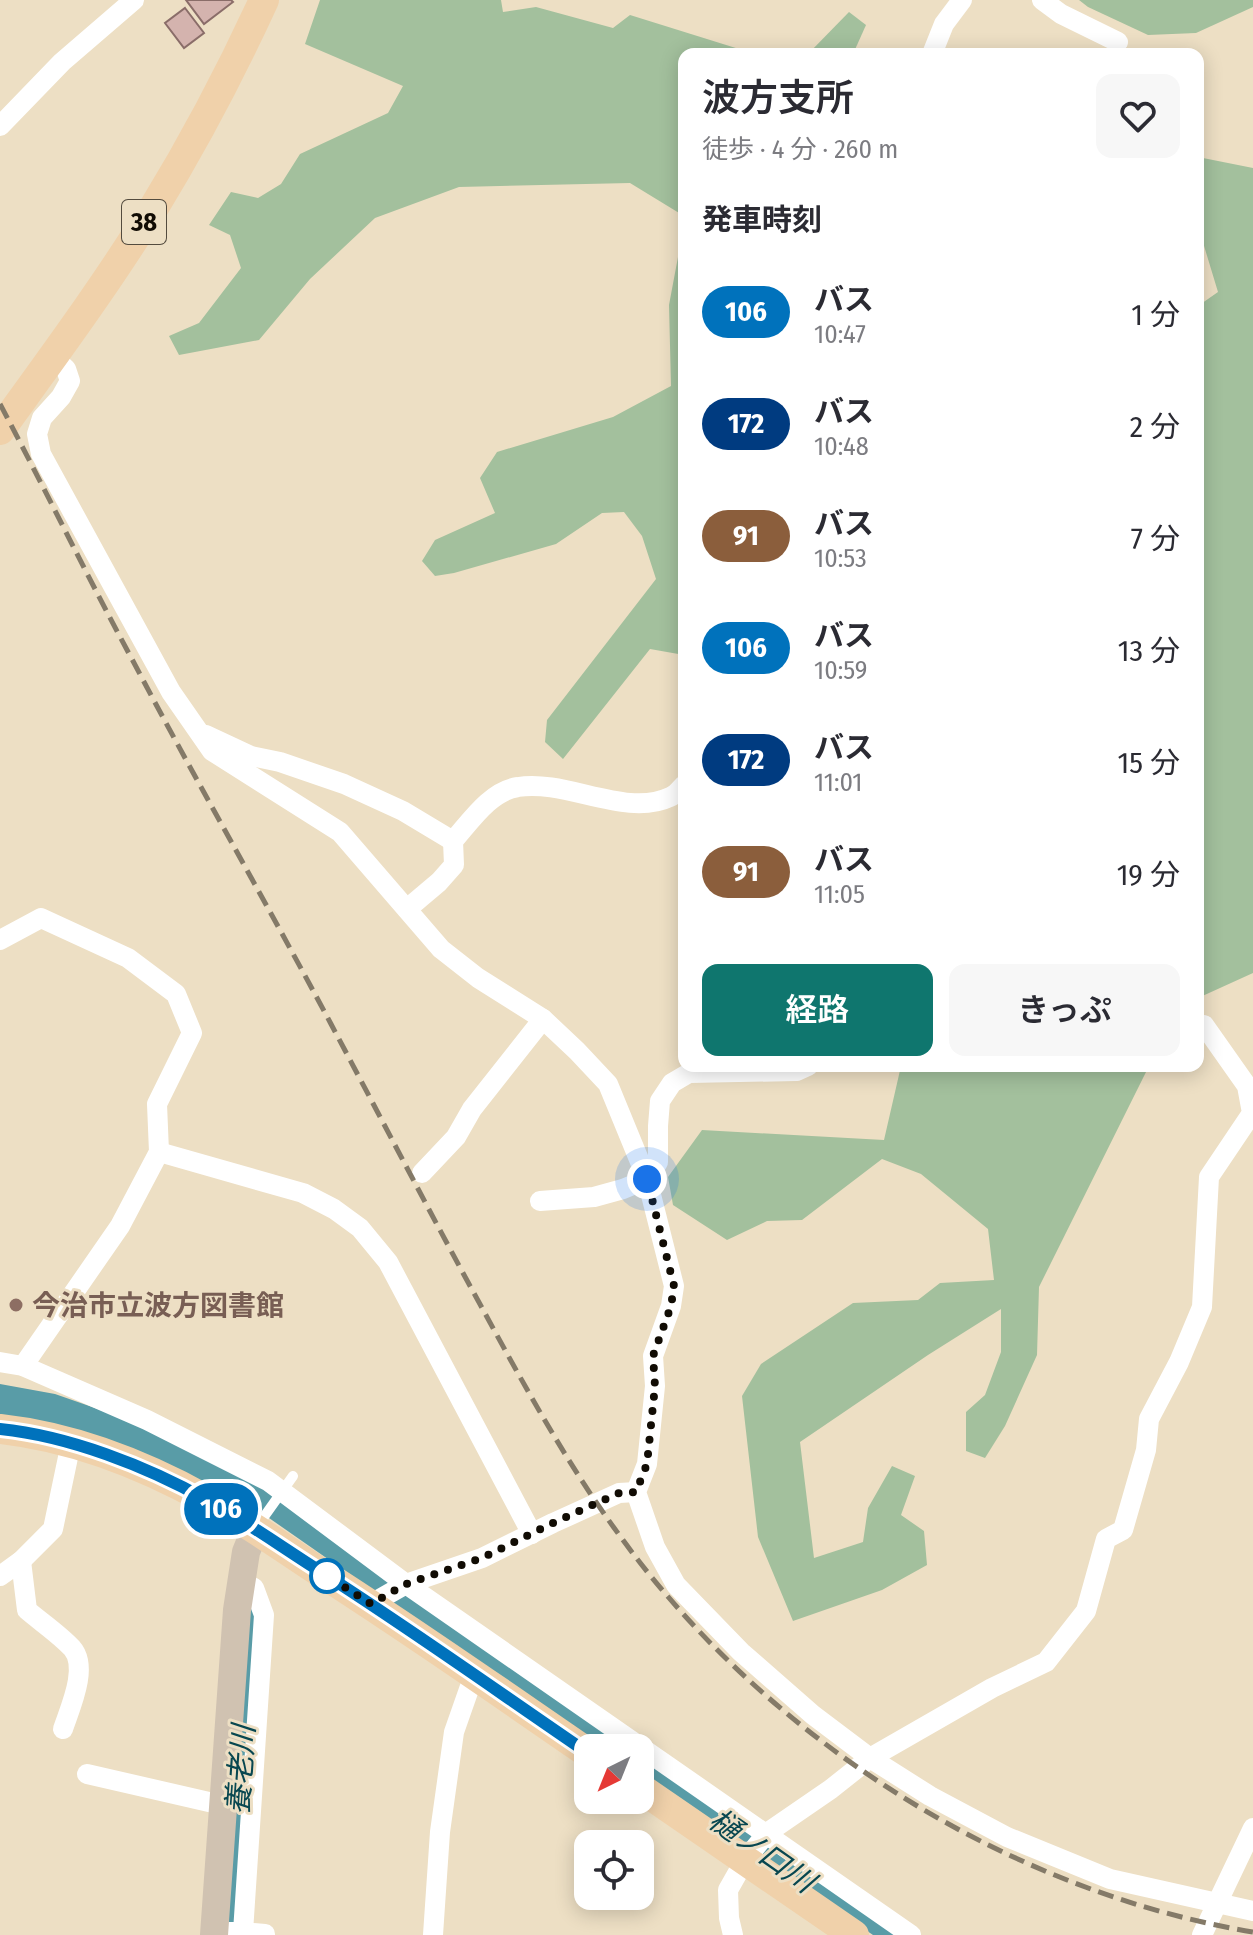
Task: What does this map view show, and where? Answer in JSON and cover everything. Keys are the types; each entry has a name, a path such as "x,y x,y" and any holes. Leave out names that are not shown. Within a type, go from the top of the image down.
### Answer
{"main road":[{"name":"38","path":"0,430 152,210 196,136 264,0"},
{"path":"0,1429 71,1443 109,1455 259,1524 574,1743"},
{"path":"654,1798 854,1935"}],"street":[{"path":"0,126 62,62 134,0"},
{"path":"934,48 944,24 962,0"},
{"path":"1042,0 1061,14 1118,42"},
{"path":"52,356 66,369 70,381 61,397 42,418 37,434 41,454 171,692 212,751 340,832 441,949 478,978 543,1019 608,1084 647,1179 674,1286 671,1306 653,1356 655,1386 647,1464 636,1492 655,1547 676,1585 741,1652 813,1715 870,1758 930,1796 1022,1843 1110,1879 1253,1911"},
{"path":"198,732 251,756 280,762 344,784 403,811 453,841"},
{"path":"407,909 454,865 453,841 487,801 516,787 548,787 642,805 672,797 678,791"},
{"path":"0,940 41,918 128,958 176,994 192,1033 157,1104 159,1152 120,1226 23,1366"},
{"path":"422,1173 456,1137 472,1109 543,1019"},
{"path":"733,1935 728,1890 745,1860 767,1833 870,1758 992,1688 1046,1662 1086,1611 1106,1539 1123,1530 1146,1450 1149,1419 1179,1362 1202,1307 1209,1177 1252,1113 1247,1086 1204,1025"},
{"path":"540,1201 594,1197 647,1179 658,1162 660,1101 672,1083 685,1072"},
{"path":"159,1152 303,1193 334,1209 360,1228 388,1262 532,1534"},
{"path":"0,1362 23,1366 147,1420 284,1488 402,1586 767,1833 911,1935"},
{"path":"0,1576 21,1561 53,1529 71,1443"},
{"path":"375,1602 402,1586 482,1558 619,1493 636,1492"},
{"path":"259,1524 246,1552 237,1610 214,1934 265,1934"},
{"path":"21,1561 27,1610 74,1650 79,1665 77,1686 63,1729"},
{"path":"242,1582 254,1588 264,1615 243,1934"},
{"path":"433,1935 440,1832 454,1732 474,1675"},
{"path":"87,1774 222,1805"},
{"path":"1202,1935 1253,1828"}],"lane":[{"path":"259,1524 284,1488"}],"green space":[{"path":"320,0 501,0 503,12 536,7 613,28 630,15 736,48 678,48 678,212 630,183 459,187 375,218 310,279 259,340 179,355 169,336 199,323 241,268 230,235 209,225 231,192 258,198 281,184 300,154 388,113 403,86 305,44"},
{"path":"1079,0 1253,0 1253,7 1196,33 1148,35"},
{"path":"849,12 866,25 856,48 814,48"},
{"path":"1204,158 1253,168 1253,973 1204,995 1204,302 1218,292 1204,246"},
{"path":"678,257 678,654 650,649 563,759 545,742 547,720 656,579 642,536 624,512 602,513 556,544 454,573 435,576 422,561 435,540 495,513 480,478 497,452 613,417 671,386 669,305"},
{"path":"900,1072 1146,1072 1039,1287 1037,1355 1005,1426 985,1458 966,1451 966,1412 985,1395 1001,1352 1001,1309 800,1442 814,1558 863,1542 868,1508 892,1466 915,1476 901,1515 924,1531 927,1565 882,1590 793,1621 758,1537 742,1396 761,1364 853,1303 918,1300 940,1283 994,1280 988,1229 921,1174 882,1159 802,1220 767,1221 727,1240 673,1205 668,1177 702,1130 884,1140"}],"water":[{"path":"0,1384 55,1394 115,1415 236,1469 611,1734 579,1734 259,1511 187,1475 0,1416"},
{"name":"樋ノ口川","path":"654,1763 907,1935 873,1935 654,1786"}],"building":[{"path":"186,0 231,0 233,2 204,24"},
{"path":"185,8 204,33 184,48 165,23"}],"waterway":[{"name":"養老川","path":"230,1935 252,1606"}],"railway":[{"path":"0,404 157,707 530,1395 601,1509 679,1610 746,1678 820,1740 899,1795 983,1842 1071,1881 1161,1912 1253,1932"}],"bus line":[{"name":"106","path":"0,1429 71,1443 109,1455 207,1500 371,1604 574,1743"}],"place":[{"name":"今治市立波方図書館","path":"16,1305"}],"route":[{"path":"327,1576 324,1574 371,1604 398,1587 482,1558 619,1493 636,1492 647,1464 655,1386 653,1356 671,1306 674,1286 647,1179"}]}
